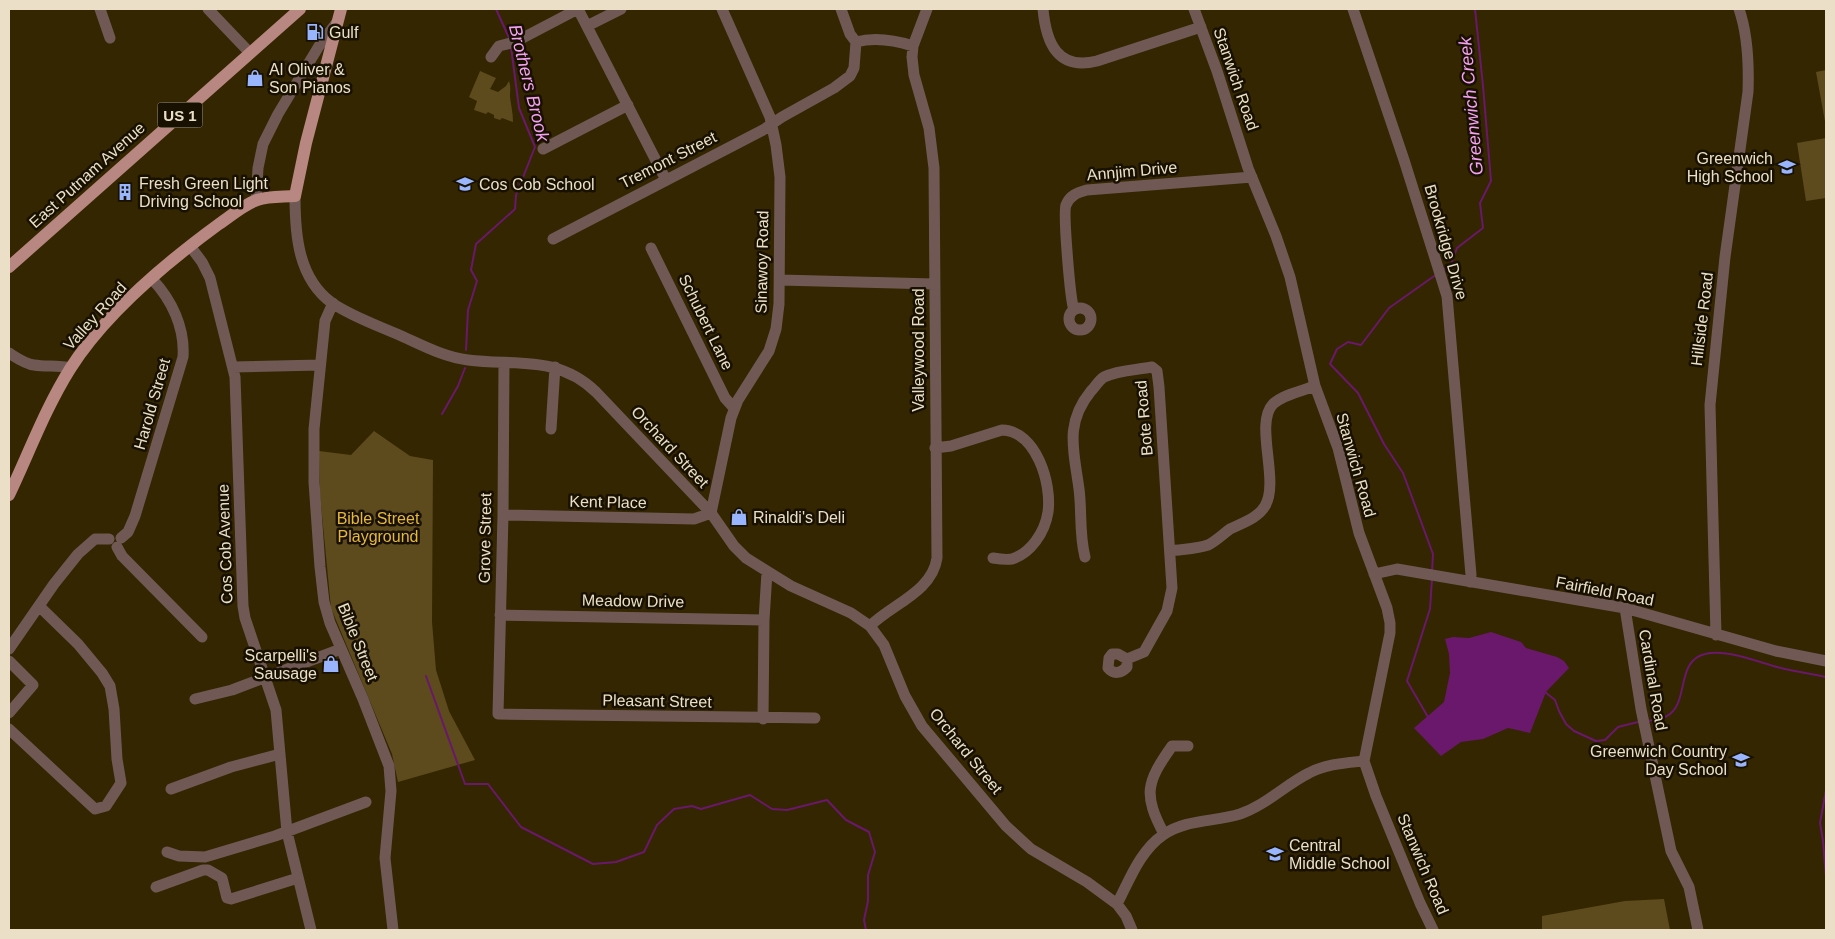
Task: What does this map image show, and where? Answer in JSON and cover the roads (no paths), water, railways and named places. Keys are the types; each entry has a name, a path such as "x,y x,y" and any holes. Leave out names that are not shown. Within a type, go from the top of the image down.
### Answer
{"main road":[{"name":"East Putnam Avenue","path":"9,267 300,9"},
{"name":"Orchard Street","path":"295,196 306,143 340,9"},
{"name":"Valley Road","path":"9,495 45,414 70,368 116,313 190,246 239,210 256,200 295,196"}],"street":[{"path":"100,9 110,38"},
{"path":"208,9 250,53"},
{"path":"492,57 499,46 511,43 578,9 666,180"},
{"path":"587,26 621,9"},
{"name":"Sinawoy Road","path":"711,513 734,408 765,358 772,343 779,311 780,280 779,171 772,124 762,97 722,9"},
{"path":"841,9 850,34 856,42 866,39 885,39 913,46"},
{"name":"Valleywood Road","path":"870,626 925,584 936,566 933,153 929,128 914,75 912,57 913,46 927,9"},
{"path":"1043,9 1050,44 1059,54 1079,63 1087,64 1201,27"},
{"name":"Stanwich Road","path":"1194,9 1252,178 1276,236 1290,277 1316,386 1338,448 1359,533 1387,608 1390,628 1364,762 1376,796 1433,930"},
{"name":"Brookridge Drive","path":"1353,9 1438,264 1448,301 1467,518 1470,582"},
{"name":"Hillside Road","path":"1716,635 1710,405 1712,370 1725,257 1748,92 1749,76 1746,33 1739,9"},
{"path":"256,200 258,168 263,144 319,46 337,22"},
{"name":"Tremont Street","path":"553,239 772,124 834,88 846,80 854,68 856,42"},
{"path":"303,73 321,82"},
{"path":"543,149 628,105"},
{"name":"Annjim Drive","path":"1074,310 1070,295 1065,206 1074,194 1087,190 1252,178"},
{"name":"Orchard Street","path":"295,196 298,238 304,265 317,289 333,303 390,331 450,356 466,360 555,367 573,374 590,387 711,513 739,552 767,572 806,594 851,613 870,626 884,645 905,696 922,726 1006,826 1032,849 1081,878 1117,904 1126,916 1132,930"},
{"name":"Cos Cob Avenue","path":"190,246 202,262 210,278 235,377 238,419 241,593 245,618 276,710 287,832 311,930"},
{"name":"Schubert Lane","path":"651,248 725,398 734,408"},
{"name":"Harold Street","path":"116,541 128,532 133,521 183,358 182,340 176,315 167,297 152,279"},
{"path":"780,280 934,284"},
{"name":"Bible Street","path":"333,303 325,320 316,403 314,443 318,537 324,602 330,623 381,744 388,766 390,791 385,858 393,930"},
{"path":"9,353 22,361 34,365 70,368"},
{"name":"Grove Street","path":"498,714 503,515 504,363"},
{"path":"233,367 320,365"},
{"path":"551,429 555,367"},
{"name":"Bote Road","path":"1085,557 1081,544 1079,489 1072,431 1076,417 1088,395 1102,378 1118,372 1152,367 1157,372 1158,379 1172,588 1167,612 1144,652 1127,660"},
{"path":"1170,550 1209,544 1229,530 1245,523 1265,506 1270,484 1266,427 1268,414 1272,405 1283,397 1316,386"},
{"path":"935,448 951,446 1002,430 1010,430 1023,437 1038,458 1048,497 1048,514 1045,526 1024,553 1010,560 993,558"},
{"name":"Kent Place","path":"503,515 694,520 711,513"},
{"path":"9,649 54,584 90,542 100,538 116,541 122,556 202,637"},
{"name":"Fairfield Road","path":"1374,574 1393,570 1414,572 1625,608 1776,651 1826,661"},
{"path":"764,718 764,620 767,572"},
{"path":"9,729 96,808 106,806 122,783 117,759 113,701 110,686 102,673 78,644 39,606"},
{"name":"Cardinal Road","path":"1625,608 1643,721 1671,851 1689,888 1698,930"},
{"name":"Meadow Drive","path":"500,615 764,620"},
{"path":"195,699 232,690 342,649"},
{"path":"9,661 33,685 9,713"},
{"name":"Pleasant Street","path":"498,714 815,718"},
{"path":"1164,834 1150,801 1149,792 1152,779 1172,746 1188,746"},
{"path":"171,789 231,767 280,754"},
{"path":"1117,904 1139,860 1152,844 1164,834 1189,824 1228,818 1250,810 1311,772 1330,765 1364,762"},
{"path":"167,852 179,856 206,857 287,832 366,802"},
{"path":"156,887 203,870 208,870 222,878 227,898 231,899 298,878"}],"waterway":[{"name":"Brothers Brook","path":"496,9 510,40"},
{"name":"Greenwich Creek","path":"1443,270 1451,264 1457,248 1483,228 1480,203 1491,181 1475,9"},
{"name":"Brothers Brook","path":"466,350 468,310 477,281 471,270 476,244 515,209 516,195 535,147 519,108 511,47"},
{"name":"Greenwich Creek","path":"1432,572 1433,554 1403,473 1384,444 1358,393 1330,364 1337,349 1348,342 1361,345 1389,308 1437,274"},
{"name":"Brothers Brook","path":"442,414 458,386 465,368"},
{"name":"Greenwich Creek","path":"1428,717 1407,681 1430,609 1432,579"},
{"name":"Greenwich Creek","path":"1648,721 1665,717 1674,710 1690,665 1696,658 1705,654 1724,653 1785,669 1826,677"},
{"name":"Brothers Brook","path":"426,676 465,784 488,784 521,827 593,864 616,862 644,852 657,825 674,809 692,806 701,809 750,795 772,809 787,810 827,800 846,820 869,832 875,852 868,875 868,901 864,920 866,930"},
{"name":"Greenwich Creek","path":"1545,692 1555,700 1566,724 1574,731 1596,741 1605,740 1618,727 1638,722"},
{"name":"Greenwich Creek","path":"1826,790 1820,823 1826,877"}],"place":[{"name":"Gulf","path":"315,32"},
{"name":"Al Oliver & Son Pianos","path":"255,78"},
{"name":"Greenwich High School","path":"1787,167"},
{"name":"Cos Cob School","path":"465,184"},
{"name":"Fresh Green Light Driving School","path":"125,192"},
{"name":"Rinaldi's Deli","path":"739,517"},
{"name":"Scarpelli's Sausage","path":"331,664"},
{"name":"Greenwich Country Day School","path":"1741,760"},
{"name":"Central Middle School","path":"1275,854"}],"park label":[{"name":"Bible Street Playground","path":"378,527"}]}
